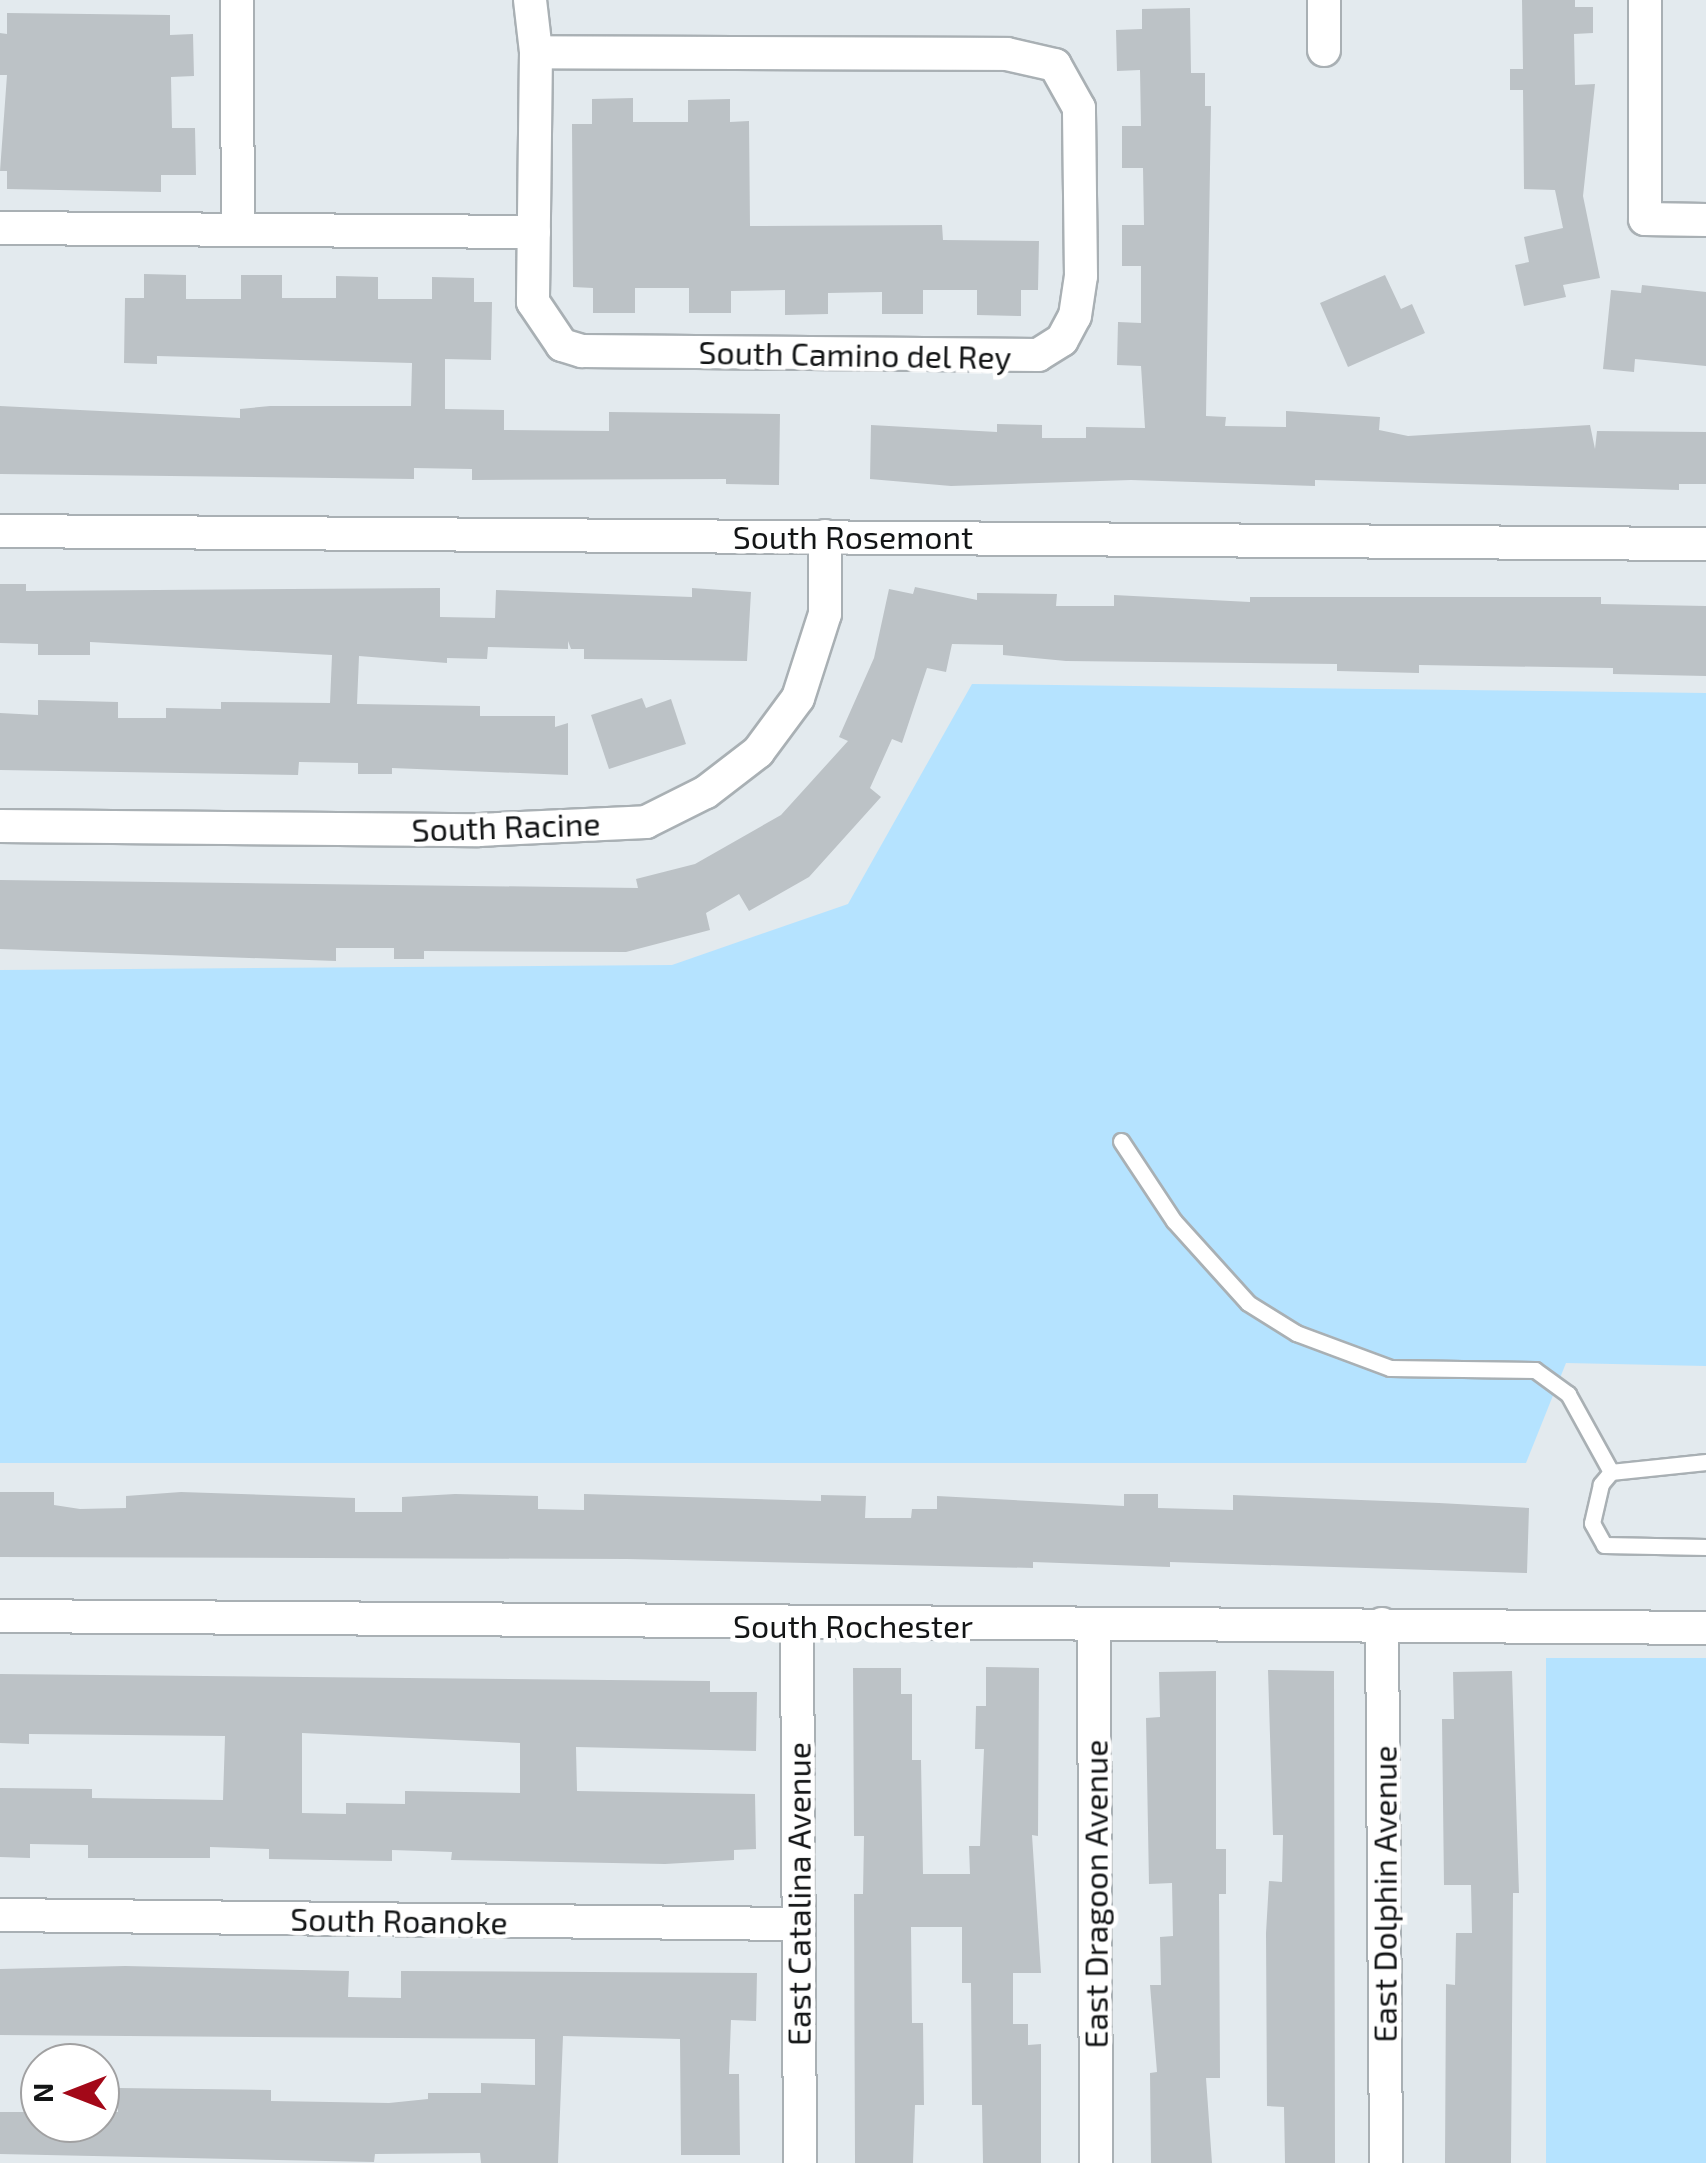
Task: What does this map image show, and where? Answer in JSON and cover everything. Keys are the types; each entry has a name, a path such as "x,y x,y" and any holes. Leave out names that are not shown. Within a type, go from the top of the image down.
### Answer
{"street":[{"path":"237,0 238,230"},
{"name":"South Camino del Rey","path":"530,0 536,52 533,302 562,345 582,351 1038,355 1062,340 1075,316 1081,276 1078,108 1070,83 1036,57 536,52"},
{"path":"1324,0 1324,50"},
{"path":"1644,0 1644,220 1706,220"},
{"path":"0,228 534,232"},
{"name":"South Rosemont","path":"0,531 1706,544"},
{"name":"South Racine","path":"0,826 478,830 646,822 706,792 758,752 798,698 825,614 825,536"},
{"name":"South Rochester","path":"0,1616 797,1625 1706,1628"},
{"name":"East Dolphin Avenue","path":"1382,1624 1386,2163"},
{"name":"East Catalina Avenue","path":"797,1625 800,2163"},
{"name":"East Dragoon Avenue","path":"1094,1625 1096,2163"},
{"name":"South Roanoke","path":"0,1915 798,1924"}],"lane":[{"path":"1120,1142 1174,1221 1248,1304 1296,1333 1390,1368 1535,1370 1568,1394 1612,1472"},
{"path":"1612,1472 1706,1462"},
{"path":"1612,1472 1594,1504 1592,1523 1604,1544 1706,1547"}],"shaded area":[{"path":"972,684 1706,693 1706,1366 1566,1363 1526,1463 0,1463 0,970 672,965 848,904"},
{"path":"1546,1658 1706,1658 1706,2163 1546,2163"}],"building":[{"path":"1522,0 1575,0 1575,7 1593,7 1593,33 1574,34 1575,85 1595,84 1583,196 1600,278 1563,285 1566,297 1524,306 1515,265 1529,262 1524,237 1563,228 1555,190 1524,189 1523,90 1510,90 1510,69 1523,69"},
{"path":"1190,8 1191,73 1205,73 1205,106 1211,106 1206,416 1226,417 1225,426 1286,427 1286,411 1380,417 1379,430 1408,436 1590,425 1595,449 1597,431 1706,432 1706,484 1679,484 1679,490 1315,480 1315,486 1131,480 951,486 870,479 871,425 997,432 997,424 1042,425 1042,438 1086,438 1086,427 1145,428 1141,366 1117,365 1118,322 1141,323 1141,266 1122,266 1122,225 1144,225 1143,168 1122,168 1122,126 1141,126 1140,70 1117,71 1116,30 1142,29 1142,9"},
{"path":"7,13 170,15 170,35 193,34 194,76 171,77 172,128 195,128 196,175 161,175 161,192 7,189 7,171 0,171 7,75 0,75 0,33 7,34"},
{"path":"633,98 633,122 688,122 688,100 730,99 730,122 749,121 750,226 942,225 943,240 1039,241 1038,290 1021,290 1021,316 977,315 977,290 923,290 923,314 882,314 882,292 828,293 828,314 785,315 785,290 731,291 731,313 689,313 689,288 635,288 635,313 593,313 593,288 573,287 572,124 592,124 592,99"},
{"path":"144,274 186,275 186,299 241,299 241,275 282,275 282,298 336,298 336,276 378,277 378,299 432,299 432,277 474,278 474,302 492,302 491,360 445,359 445,409 504,410 504,430 609,431 609,412 780,414 779,485 726,484 726,479 472,480 472,469 414,468 414,479 0,474 0,406 240,418 240,409 270,406 411,406 412,363 157,356 157,364 124,363 125,298 144,298"},
{"path":"1385,275 1401,309 1412,304 1425,333 1348,367 1320,303"},
{"path":"1642,285 1706,292 1706,366 1635,359 1634,372 1603,369 1611,290 1641,293"},
{"path":"0,584 26,584 26,591 440,588 440,617 495,618 496,590 692,597 692,588 751,592 747,661 584,659 584,649 571,649 568,641 568,649 488,647 487,659 447,658 447,663 359,656 357,704 480,706 480,716 555,716 555,727 568,723 568,775 392,768 392,774 358,774 358,763 299,762 298,775 0,770 0,713 38,715 38,700 118,702 118,718 166,718 166,708 221,709 221,702 330,703 332,655 90,642 90,655 38,655 38,644 0,643"},
{"path":"915,587 977,600 977,593 1057,594 1056,606 1114,606 1114,595 1250,602 1250,597 1601,597 1601,604 1706,606 1706,676 1613,674 1613,668 1419,665 1419,673 1337,671 1337,664 1066,661 1003,655 1003,645 952,644 946,672 927,668 902,743 892,739 870,788 881,797 809,877 749,911 739,894 706,913 710,930 626,952 424,951 424,959 394,959 394,948 336,948 336,961 0,949 0,880 638,888 636,879 695,864 781,815 848,741 839,737 874,658 889,589 913,594"},
{"path":"642,698 646,708 671,699 686,744 609,769 591,715"},
{"path":"0,1492 54,1492 54,1505 80,1509 126,1508 126,1496 181,1492 355,1498 355,1512 402,1512 402,1497 455,1494 538,1496 538,1509 584,1510 584,1494 821,1501 821,1495 866,1496 865,1518 911,1518 912,1509 937,1509 937,1496 1124,1506 1124,1494 1158,1494 1158,1508 1233,1510 1233,1495 1439,1503 1529,1508 1527,1573 1170,1562 1170,1567 1033,1562 1033,1568 627,1559 0,1557"},
{"path":"986,1667 1039,1668 1038,1836 1032,1835 1041,1973 1013,1973 1013,2024 1028,2024 1028,2045 1041,2044 1041,2163 983,2163 982,2105 972,2105 971,1983 962,1983 962,1927 911,1927 912,2023 923,2023 924,2105 915,2105 913,2163 855,2163 854,1894 863,1894 864,1836 854,1836 853,1668 901,1668 901,1694 912,1694 912,1760 921,1760 923,1874 970,1874 969,1846 980,1846 984,1749 975,1749 976,1706 986,1706"},
{"path":"1268,1670 1334,1671 1335,2163 1285,2163 1284,2107 1267,2106 1269,1881 1282,1882 1283,1835 1273,1835"},
{"path":"1216,1671 1216,1849 1226,1849 1226,1894 1219,1894 1220,2078 1206,2078 1212,2163 1151,2163 1150,2073 1157,2072 1150,1985 1161,1985 1160,1937 1173,1936 1172,1883 1149,1884 1146,1718 1160,1717 1159,1672"},
{"path":"1512,1671 1519,1893 1513,1893 1511,2163 1445,2163 1446,1984 1455,1985 1456,1933 1472,1933 1471,1885 1444,1885 1442,1719 1454,1719 1453,1672"},
{"path":"0,1674 710,1681 710,1692 757,1692 756,1751 576,1747 577,1791 755,1794 756,1849 734,1850 734,1860 665,1864 451,1860 452,1852 392,1850 392,1861 269,1859 269,1849 210,1847 210,1858 88,1858 88,1845 30,1844 30,1858 0,1857 0,1788 92,1789 92,1798 223,1800 225,1736 29,1734 29,1744 0,1743","holes":["302,1733 520,1743 520,1793 405,1791 405,1804 346,1803 346,1814 302,1813"]},
{"path":"125,1966 349,1971 348,1997 401,1998 401,1971 757,1973 756,2021 731,2020 729,2074 739,2074 740,2155 681,2155 680,2039 563,2036 558,2163 481,2163 480,2153 375,2154 374,2162 0,2154 0,2112 20,2112 20,2143 120,2143 120,2088 271,2090 271,2101 389,2103 428,2099 428,2093 481,2093 481,2083 535,2085 535,2039 0,2035 0,1969"}]}
